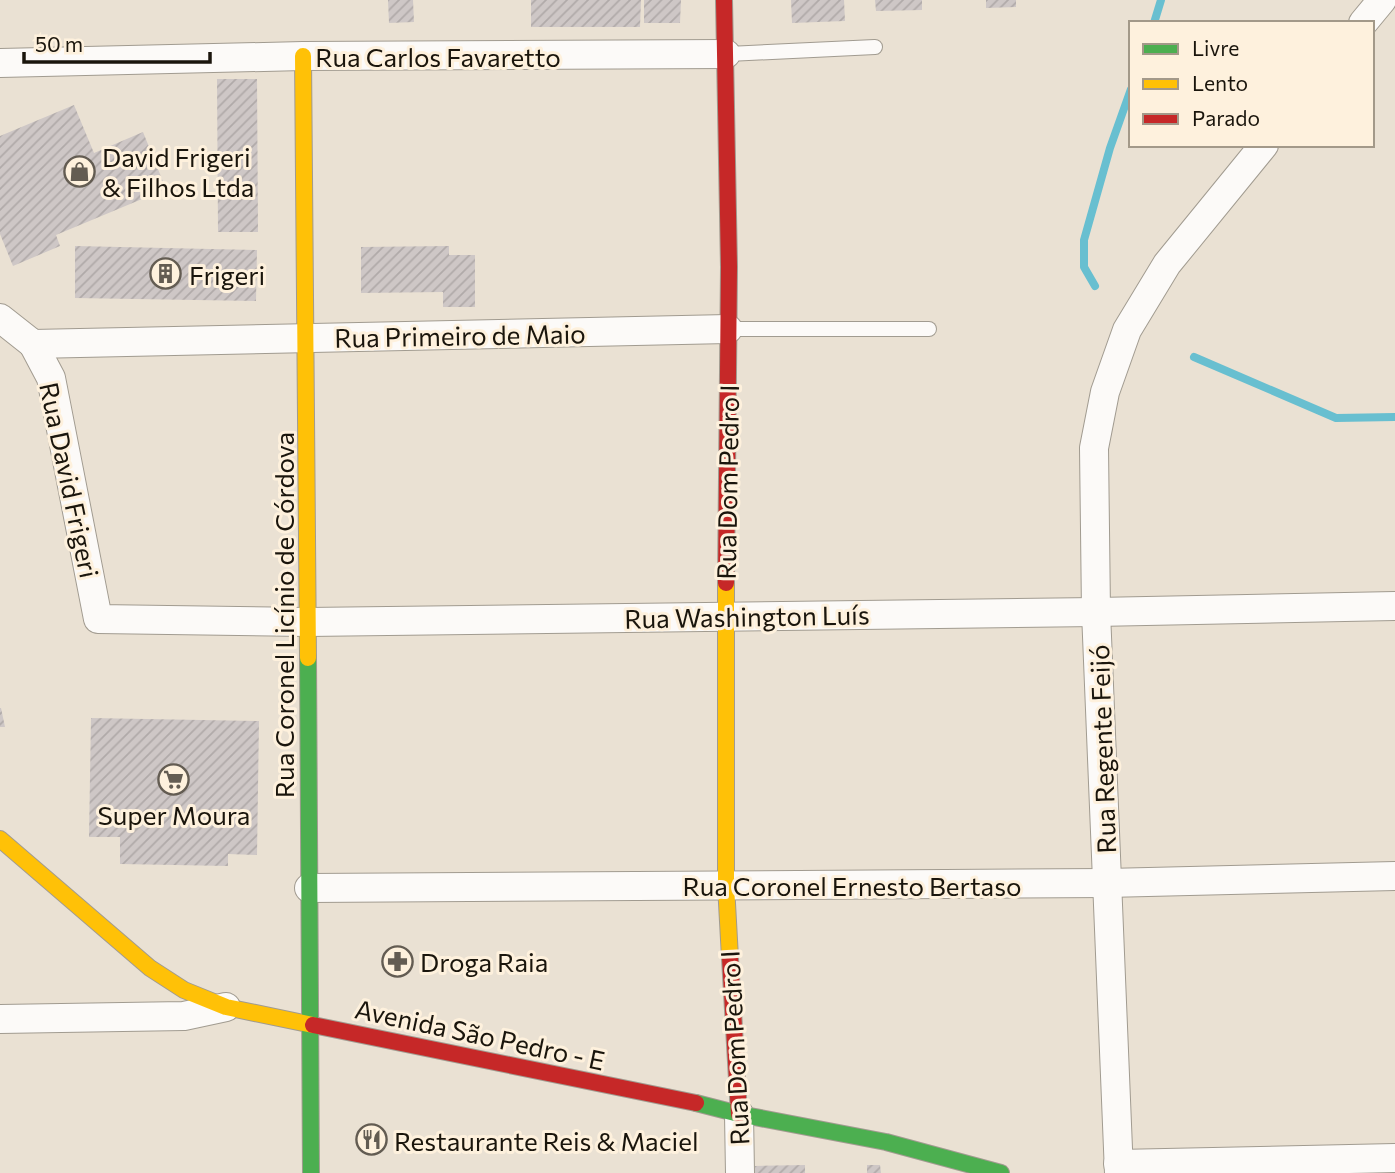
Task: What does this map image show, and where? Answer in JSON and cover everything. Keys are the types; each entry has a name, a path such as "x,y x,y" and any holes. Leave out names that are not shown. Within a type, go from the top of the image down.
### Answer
{"street":[{"name":"Rua Dom Pedro I","path":"724,0 728,329 726,885 740,1173"},
{"path":"1365,21 1382,0"},
{"name":"Rua Carlos Favaretto","path":"0,63 303,56 726,54"},
{"name":"Rua Coronel Licínio de Córdova","path":"303,56 312,1173"},
{"name":"Rua Regente Feijó","path":"1119,1169 1096,612 1094,448 1105,392 1127,330 1167,264 1262,147"},
{"path":"0,318 33,344"},
{"name":"Rua Primeiro de Maio","path":"33,344 728,329"},
{"name":"Rua David Frigeri","path":"33,344 51,378 98,619"},
{"name":"Rua Washington Luís","path":"98,619 307,622 1395,606"},
{"name":"Avenida São Pedro - E","path":"0,839 150,968 184,990 226,1007 886,1143 1001,1173"},
{"name":"Rua Coronel Ernesto Bertaso","path":"309,888 1107,883 1395,876"},
{"path":"0,1019 184,1016 226,1007"},
{"path":"1119,1169 1395,1158"}],"lane":[{"name":"Rua Carlos Favaretto","path":"726,54 875,47"},
{"name":"Rua Primeiro de Maio","path":"728,329 929,329"}],"building":[{"path":"388,0 413,0 414,22 389,23"},
{"path":"531,0 641,0 640,27 531,27"},
{"path":"644,0 681,0 680,23 644,23"},
{"path":"791,0 844,0 845,21 792,23"},
{"path":"875,0 922,0 922,10 876,11"},
{"path":"986,0 1016,0 1016,7 986,8"},
{"path":"217,79 257,79 258,232 218,232"},
{"name":"David Frigeri & Filhos Ltda","path":"74,105 94,153 143,132 166,189 56,235 60,246 13,266 0,234 0,136"},
{"name":"Frigeri","path":"75,246 257,250 256,301 75,298"},
{"path":"449,246 449,255 475,255 475,307 443,307 443,292 361,293 361,247"},
{"path":"1,708 5,727 0,727"},
{"name":"Super Moura","path":"91,718 259,721 257,855 228,854 228,866 120,864 120,837 89,837"},
{"path":"805,1165 805,1173 755,1173 755,1166"},
{"path":"867,1165 880,1165 881,1173 867,1173"}],"waterway":[{"path":"1155,21 1161,0"},
{"path":"1095,286 1084,267 1084,240 1110,148 1129,95"},
{"path":"1194,357 1336,418 1395,417"}],"traffic: fast":[{"path":"308,658 311,1173"},
{"path":"696,1103 739,1114 886,1142 1001,1173"}],"traffic: slow":[{"path":"303,56 308,658"},
{"path":"726,583 726,885 730,958"},
{"path":"0,839 150,968 184,990 226,1007 313,1025"}],"traffic: jam":[{"path":"724,0 729,267 726,583"},
{"path":"730,958 739,1114"},
{"path":"313,1025 696,1103"}],"place":[{"name":"David Frigeri & Filhos Ltda","path":"79,171"},
{"name":"Frigeri","path":"166,274"},
{"name":"Super Moura","path":"174,779"},
{"name":"Droga Raia","path":"397,961"},
{"name":"Restaurante Reis & Maciel","path":"371,1140"}]}
